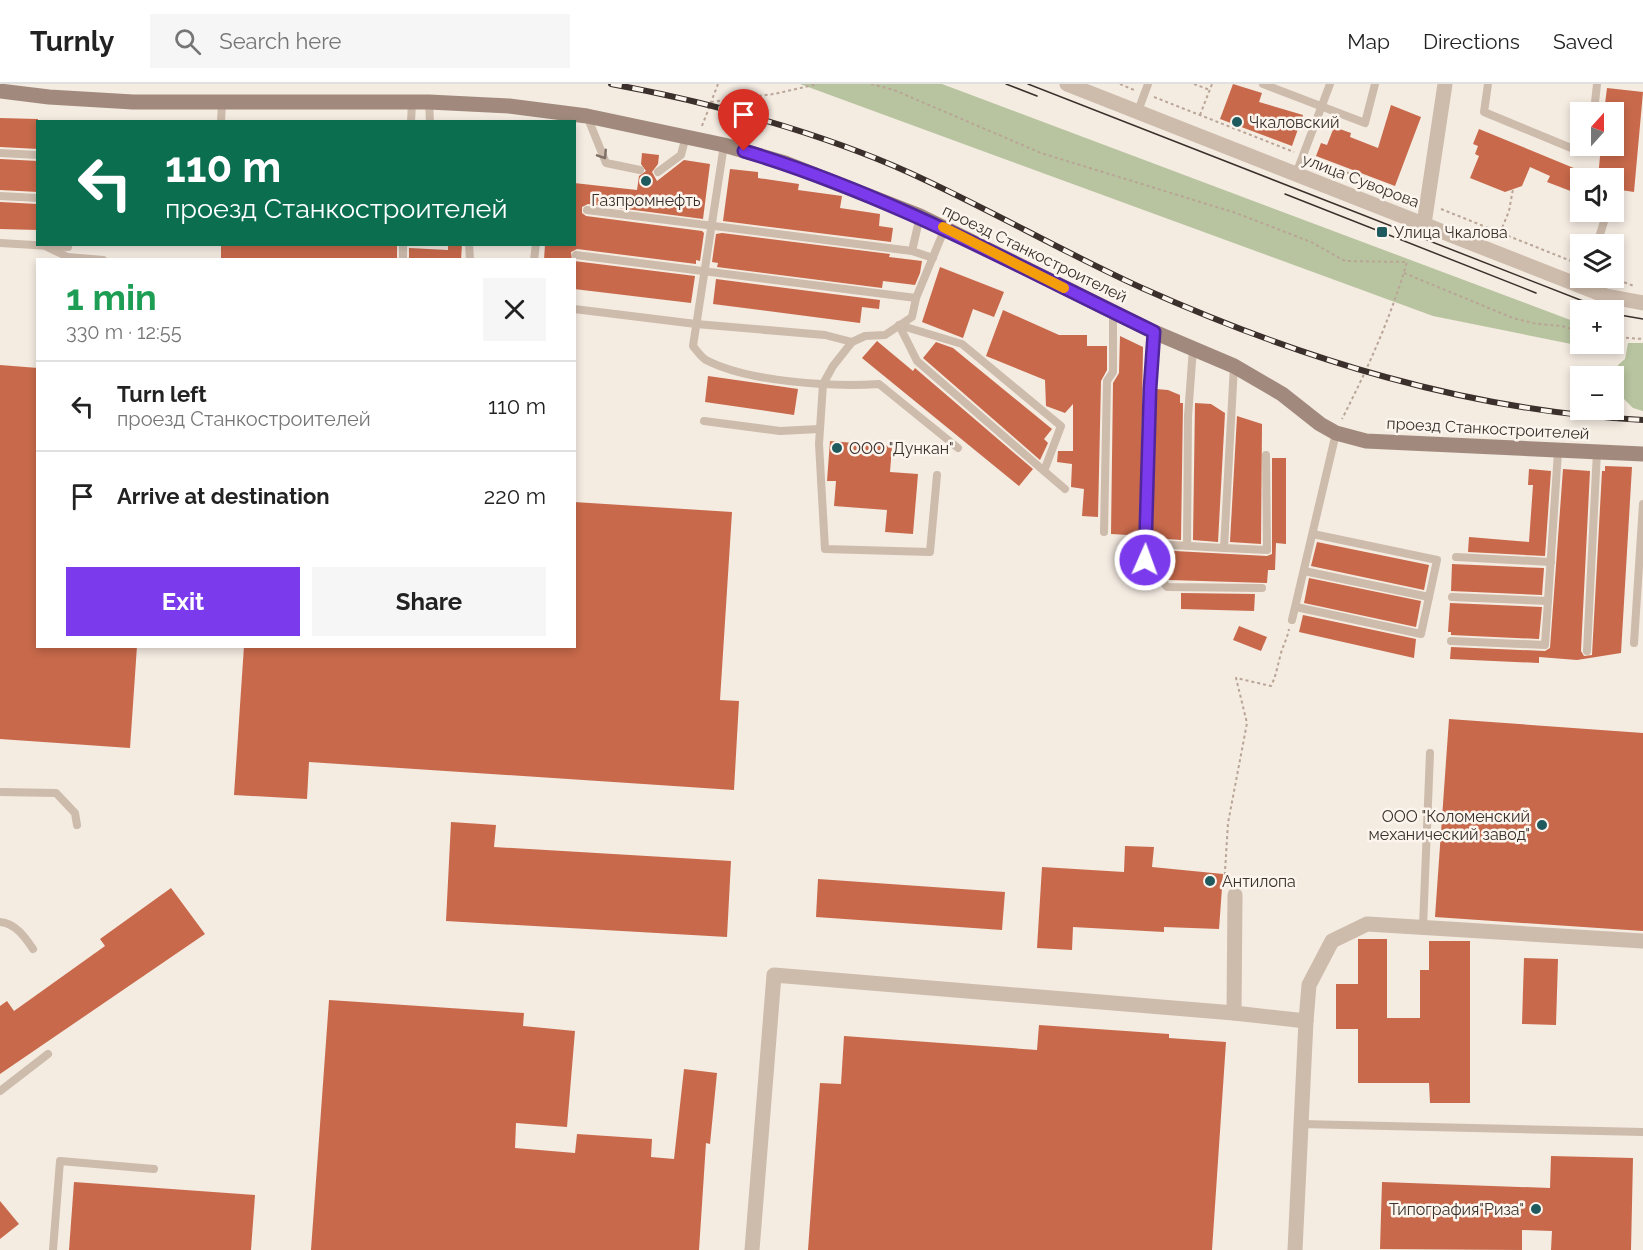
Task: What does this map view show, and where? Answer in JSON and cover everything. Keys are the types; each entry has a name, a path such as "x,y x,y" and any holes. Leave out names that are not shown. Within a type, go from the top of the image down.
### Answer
{"main road":[{"name":"проезд Станкостроителей","path":"0,91 121,102 429,102 554,116 587,116 692,138 795,167 920,216 1154,332 1234,366 1282,394 1336,433 1366,441 1558,452 1597,451 1643,454"}],"street":[{"name":"улица Суворова","path":"1067,84 1424,224 1570,277"},
{"path":"1424,224 1445,84"},
{"name":"улица Суворова","path":"1594,288 1606,296 1643,303"},
{"path":"1234,1013 1235,895"},
{"path":"1295,1250 1309,985 1332,941 1367,924 1643,941"},
{"path":"752,1250 774,975 1306,1021"}],"lane":[{"path":"1138,111 1148,84"},
{"path":"1263,84 1365,123 1375,84"},
{"path":"1296,174 1330,84"},
{"path":"1488,84 1484,112 1570,148"},
{"path":"1595,102 1598,84"},
{"path":"411,120 412,102"},
{"path":"429,102 430,120"},
{"path":"221,120 222,103"},
{"path":"587,116 595,142 606,163 640,170"},
{"path":"658,172 681,155 692,138"},
{"path":"723,145 693,346 704,359 743,374 823,384 879,384 958,447"},
{"path":"0,153 36,155"},
{"path":"0,196 36,198"},
{"path":"587,210 912,251 933,258"},
{"path":"912,251 920,216"},
{"path":"937,475 930,552 825,549 819,429 823,384 833,366 852,342 865,336 885,335 912,317 916,298 945,228"},
{"path":"0,243 36,245"},
{"path":"45,246 68,247"},
{"path":"45,246 68,258"},
{"path":"576,255 916,298"},
{"path":"576,309 696,324 825,334 852,342"},
{"path":"1104,532 1107,381 1113,372 1113,312"},
{"path":"899,326 917,361 1065,489"},
{"path":"899,326 962,344 1061,426 1044,471"},
{"path":"1154,332 1145,560 1167,587 1262,588"},
{"path":"1187,546 1188,417 1193,348"},
{"path":"1224,548 1234,366"},
{"path":"704,421 780,431 819,429"},
{"path":"1292,620 1336,433"},
{"path":"1587,651 1597,451"},
{"path":"1451,641 1545,645 1558,452"},
{"path":"1146,550 1154,544 1267,550 1266,455"},
{"path":"1634,643 1643,504"},
{"path":"1296,607 1421,634 1437,560 1313,534"},
{"path":"1456,556 1551,562"},
{"path":"1304,571 1429,597"},
{"path":"1452,597 1548,601"},
{"path":"1423,927 1430,753"},
{"path":"0,792 56,793 75,813 77,825"},
{"path":"0,922 10,924 33,948"},
{"path":"0,1091 48,1054"},
{"path":"1301,1124 1643,1132"},
{"path":"53,1250 60,1161 154,1169"}],"path":[{"path":"692,138 718,84"},
{"path":"711,102 774,94 818,84"},
{"path":"871,84 894,90 1041,153 1236,213 1311,242 1346,261 1407,262 1377,347 1336,433"},
{"path":"1120,84 1570,261"},
{"path":"1194,84 1210,90"},
{"path":"1200,115 1212,84"},
{"path":"1500,232 1509,211 1513,189"},
{"path":"1404,273 1513,318 1570,329"},
{"path":"1624,282 1643,288"},
{"path":"1624,338 1643,339"},
{"path":"1235,895 1223,895 1228,823 1246,723 1236,678 1271,686 1278,673 1280,656 1286,645 1292,620"}],"green space":[{"path":"800,84 942,84 1570,320 1570,344 1433,316"},
{"path":"1628,343 1643,343 1643,411 1633,408 1624,399 1624,366 1618,366 1625,359"}],"building":[{"path":"1233,84 1262,93 1259,102 1303,115 1292,146 1220,119"},
{"path":"1607,88 1643,92 1634,192 1624,190 1624,168 1599,168 1600,156 1624,156 1624,102 1605,102"},
{"path":"1391,105 1421,117 1395,186 1316,156 1321,143 1327,145 1334,127 1351,133 1350,137 1378,148"},
{"path":"0,118 38,119 36,120 36,149 0,147"},
{"path":"1479,129 1574,168 1570,168 1570,191 1547,182 1550,176 1530,167 1522,186 1505,192 1470,178 1479,156 1475,154 1478,146 1473,144"},
{"path":"642,153 659,155 658,164 652,172 657,181 684,160 710,164 703,219 588,204 582,207 582,213 586,216 702,231 704,233 700,261 696,260 696,264 577,249 571,252 572,258 544,258 545,246 576,246 576,183 637,190 639,176 646,171 641,164"},
{"path":"0,159 36,161 36,192 0,190"},
{"path":"730,169 758,172 758,178 799,184 798,190 842,196 840,208 880,214 879,226 893,228 891,242 723,221"},
{"path":"0,202 36,204 36,230 0,229"},
{"path":"716,234 890,254 889,257 922,261 920,273 915,285 883,281 882,288 717,267 718,263 712,262"},
{"path":"221,246 397,246 397,258 221,258"},
{"path":"448,246 462,246 461,258 409,258 409,248 448,250"},
{"path":"576,261 695,276 691,303 576,289"},
{"path":"940,267 1004,292 994,317 973,309 963,338 922,322"},
{"path":"716,279 880,300 879,309 862,307 860,323 713,304"},
{"path":"1003,310 1059,335 1087,335 1087,346 1107,346 1107,370 1101,381 1098,517 1082,516 1084,489 1071,487 1072,464 1057,462 1058,451 1073,451 1073,404 1065,413 1046,406 1045,380 986,356"},
{"path":"1120,336 1143,347 1140,543 1128,543 1128,535 1111,534 1113,383 1119,373"},
{"path":"877,341 913,371 915,368 1033,469 1019,486 862,358"},
{"path":"936,342 953,348 1052,429 1044,439 1048,443 1040,460 923,358"},
{"path":"0,365 36,368 36,648 137,648 130,748 0,739"},
{"path":"708,376 798,389 794,415 705,402"},
{"path":"1156,389 1168,390 1180,395 1180,403 1183,403 1181,540 1152,538"},
{"path":"1195,403 1211,404 1225,413 1218,542 1193,540"},
{"path":"1237,416 1262,424 1261,544 1230,542"},
{"path":"830,441 892,446 890,472 918,474 913,534 885,532 887,510 834,506 836,481 827,481"},
{"path":"1272,458 1286,458 1286,544 1276,543 1275,570 1268,570 1267,583 1169,580 1164,574 1164,567 1159,567 1155,563 1156,550 1267,556 1272,554"},
{"path":"1605,466 1632,467 1621,653 1577,660 1539,657 1539,663 1450,659 1451,647 1545,651 1550,648 1563,469 1590,471 1581,651 1584,656 1592,655 1602,471 1605,471"},
{"path":"1529,469 1551,471 1545,556 1468,552 1469,537 1529,542 1533,485 1528,485"},
{"path":"576,502 732,512 720,700 739,701 734,790 309,762 307,799 234,795 244,648 576,648"},
{"path":"1317,542 1429,565 1424,590 1311,566"},
{"path":"1452,564 1544,568 1542,595 1451,591"},
{"path":"1309,578 1421,601 1416,627 1304,603"},
{"path":"1181,593 1255,594 1254,611 1181,609"},
{"path":"1450,603 1542,607 1539,639 1451,635 1451,632 1448,632"},
{"path":"1303,615 1416,639 1414,658 1299,632"},
{"path":"1239,626 1267,637 1261,651 1233,640"},
{"name":"ООО \"Коломенский механический завод\"","path":"1449,719 1643,733 1643,931 1435,917"},
{"path":"451,822 496,825 494,847 731,861 727,937 446,921"},
{"path":"1125,846 1154,847 1152,867 1223,874 1219,929 1164,927 1164,932 1073,927 1072,950 1037,948 1042,867 1124,872"},
{"path":"818,879 1005,892 1002,930 816,917"},
{"path":"171,888 205,934 0,1074 0,1006 7,1001 14,1011 105,946 100,939"},
{"path":"1358,939 1387,939 1387,1018 1420,1018 1420,970 1429,970 1429,941 1470,941 1470,1103 1430,1103 1429,1083 1358,1083 1358,1029 1336,1029 1336,984 1358,984"},
{"path":"1524,958 1558,959 1556,1025 1522,1024"},
{"path":"329,1000 524,1013 523,1026 575,1031 567,1127 516,1123 515,1148 575,1153 577,1134 652,1139 651,1157 674,1159 684,1069 717,1073 710,1144 706,1143 699,1250 311,1250"},
{"path":"1039,1025 1169,1034 1169,1038 1226,1042 1212,1250 808,1250 820,1083 841,1084 844,1036 1037,1050"},
{"name":"Типография\"Риза\"","path":"1551,1156 1633,1158 1631,1250 1551,1250 1552,1231 1522,1230 1522,1250 1380,1249 1382,1182 1550,1188"},
{"path":"74,1182 255,1195 251,1250 69,1250"},
{"path":"0,1201 19,1224 0,1239"}],"tram line":[{"path":"1006,84 1037,96"},
{"path":"1028,84 1580,300"},
{"path":"1285,194 1536,293"},
{"path":"1624,316 1643,319"}],"railway":[{"path":"611,84 724,109 802,132 876,158 1142,288 1202,314 1324,359 1450,393 1513,406 1578,415 1643,420"}],"slow traffic":[{"path":"943,227 1064,288"}],"place":[{"name":"Чкаловский","path":"1237,122"},
{"name":"Газпромнефть","path":"646,181"},
{"name":"Улица Чкалова","path":"1382,232"},
{"name":"ООО \"Дункан\"","path":"837,448"},
{"name":"ООО \"Коломенский механический завод\"","path":"1542,825"},
{"name":"Aнтилопа","path":"1210,881"},
{"name":"Типография\"Риза\"","path":"1536,1209"}],"route":[{"path":"744,151 845,185 920,216 1154,332 1145,560"}]}
